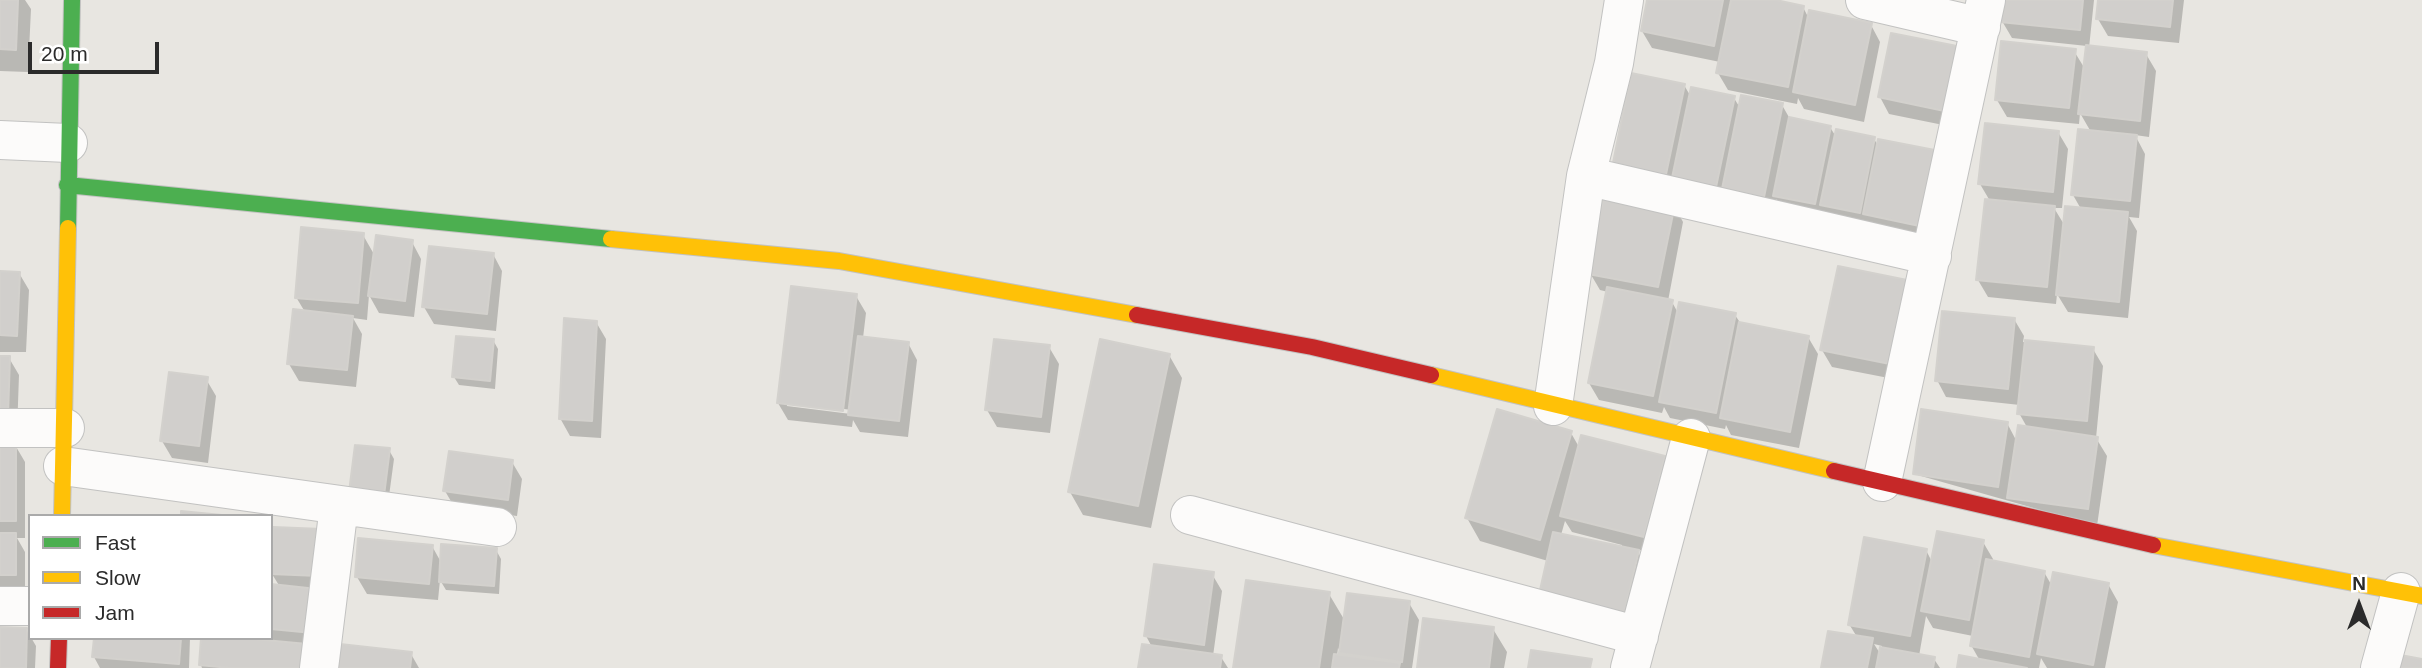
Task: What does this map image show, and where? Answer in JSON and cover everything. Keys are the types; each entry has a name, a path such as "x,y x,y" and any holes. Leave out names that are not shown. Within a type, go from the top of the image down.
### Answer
{"street":[{"path":"62,514 72,0"},
{"path":"1553,406 1586,176 1614,63 1624,0"},
{"path":"1865,0 1984,13 1882,482"},
{"path":"0,140 68,143"},
{"path":"1586,176 1932,256"},
{"path":"67,185 839,261 1312,347 2121,539 2411,594 2380,668"},
{"path":"0,428 65,428"},
{"path":"1190,515 1634,652 1691,438"},
{"path":"63,466 497,527"},
{"path":"319,668 339,506"},
{"path":"0,607 28,606"},
{"path":"58,668 59,640"}],"building":[{"path":"0,0 18,0 16,50 0,49"},
{"path":"1647,0 1723,0 1714,46 1641,31"},
{"path":"1731,0 1776,0 1804,6 1788,87 1716,73"},
{"path":"2003,0 2083,0 2080,30 2000,22"},
{"path":"2098,0 2173,0 2170,27 2096,19"},
{"path":"1809,10 1872,23 1855,105 1793,92"},
{"path":"1891,33 1967,48 1954,113 1878,97"},
{"path":"2001,41 2076,49 2069,108 1995,100"},
{"path":"2086,45 2147,52 2140,121 2078,114"},
{"path":"1631,73 1685,84 1665,179 1612,168"},
{"path":"1691,87 1735,96 1716,187 1672,178"},
{"path":"1741,95 1783,103 1762,207 1720,199"},
{"path":"1789,117 1831,126 1815,204 1773,196"},
{"path":"1985,123 2059,131 2053,192 1978,184"},
{"path":"1836,129 1875,137 1860,213 1820,205"},
{"path":"2078,129 2137,135 2130,201 2071,195"},
{"path":"1878,139 1945,152 1929,228 1863,214"},
{"path":"1605,190 1675,204 1658,287 1588,274"},
{"path":"1985,199 2055,206 2047,287 1976,280"},
{"path":"2065,206 2128,212 2119,302 2056,295"},
{"path":"301,227 364,233 358,303 295,298"},
{"path":"376,235 413,240 405,301 368,296"},
{"path":"429,246 494,253 487,314 422,307"},
{"path":"1838,266 1912,281 1895,365 1820,350"},
{"path":"0,271 20,272 17,336 0,335"},
{"path":"791,286 857,294 843,411 777,403"},
{"path":"1607,287 1673,300 1653,396 1588,383"},
{"path":"1679,302 1736,313 1716,413 1659,402"},
{"path":"293,309 353,316 347,370 287,364"},
{"path":"1942,311 2015,318 2008,389 1935,381"},
{"path":"564,318 597,321 592,421 559,419"},
{"path":"1739,322 1809,336 1790,432 1720,418"},
{"path":"456,336 494,339 490,381 452,377"},
{"path":"858,336 909,342 899,421 848,415"},
{"path":"994,339 1050,345 1041,417 985,410"},
{"path":"1100,339 1170,354 1138,506 1068,492"},
{"path":"2025,340 2094,347 2087,421 2017,414"},
{"path":"0,356 10,356 8,415 0,415"},
{"path":"169,372 208,377 199,446 160,441"},
{"path":"1497,409 1572,431 1540,540 1465,518"},
{"path":"1921,409 2008,422 1998,487 1913,474"},
{"path":"2018,425 2098,437 2088,509 2007,498"},
{"path":"1581,435 1665,456 1644,537 1560,516"},
{"path":"0,443 16,443 16,521 0,521"},
{"path":"355,445 390,448 383,503 348,500"},
{"path":"449,451 513,460 508,500 443,491"},
{"path":"181,511 212,514 181,514"},
{"path":"273,527 322,529 320,576 273,574"},
{"path":"1937,531 1984,540 1969,620 1921,611"},
{"path":"1553,532 1639,550 1623,619 1538,599"},
{"path":"0,533 16,533 16,575 0,575"},
{"path":"1864,537 1927,549 1910,636 1848,625"},
{"path":"358,538 433,545 429,584 355,577"},
{"path":"441,544 497,548 494,586 439,582"},
{"path":"1986,559 2045,571 2029,657 1970,646"},
{"path":"1154,564 1214,572 1204,645 1144,636"},
{"path":"2053,572 2109,583 2093,665 2037,654"},
{"path":"1246,580 1330,592 1319,668 1233,668"},
{"path":"273,584 317,589 313,633 273,629"},
{"path":"1347,593 1410,601 1402,662 1339,653"},
{"path":"1423,618 1494,627 1489,668 1417,668"},
{"path":"0,627 27,628 26,668 0,668"},
{"path":"1828,631 1873,638 1867,668 1821,668"},
{"path":"94,640 181,640 179,664 92,657"},
{"path":"201,640 264,640 307,644 305,668 230,668 199,665"},
{"path":"340,644 412,652 410,668 337,668"},
{"path":"1142,644 1222,655 1220,668 1138,668"},
{"path":"1880,647 1935,657 1933,668 1876,668"},
{"path":"1531,650 1592,659 1590,668 1528,668"},
{"path":"1334,654 1400,663 1399,668 1332,668"},
{"path":"2395,654 2422,659 2422,668 2392,668"},
{"path":"1959,655 2027,668 1957,668"}],"traffic: fast":[{"path":"68,228 72,0"},
{"path":"67,185 611,239"}],"traffic: slow":[{"path":"62,514 68,228"},
{"path":"611,239 839,261 1137,315"},
{"path":"1431,375 1834,471"},
{"path":"2153,545 2422,596"}],"traffic: jam":[{"path":"1137,315 1312,347 1431,375"},
{"path":"1834,471 2153,545"},
{"path":"58,668 59,640"}]}
